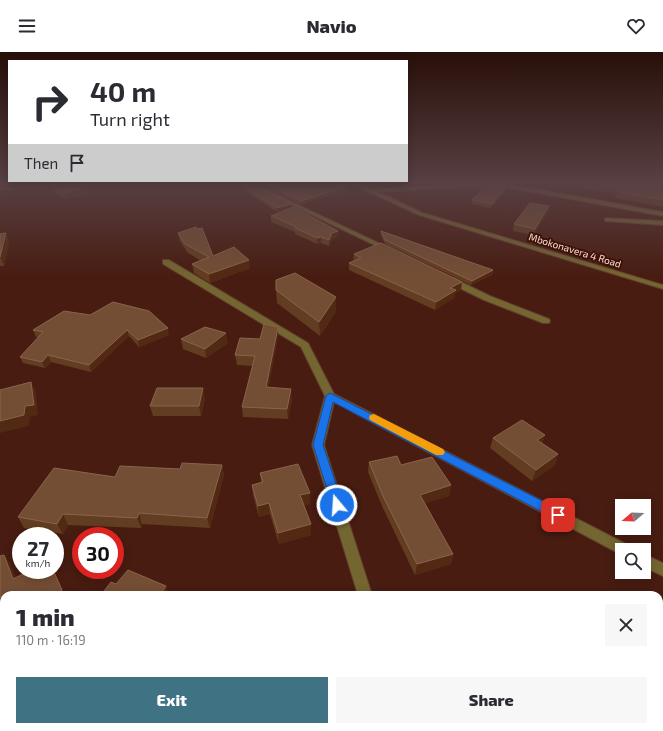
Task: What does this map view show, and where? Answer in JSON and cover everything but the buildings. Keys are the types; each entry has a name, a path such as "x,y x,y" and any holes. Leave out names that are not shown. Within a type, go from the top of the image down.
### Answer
{"street":[{"path":"311,213 398,254"},
{"name":"Mbokonavera 4 Road","path":"418,213 663,287"},
{"path":"607,220 663,223"},
{"path":"166,262 305,346 330,396 615,545"},
{"path":"446,278 487,298 546,321"},
{"path":"330,396 318,445 364,591"},
{"path":"651,564 663,570"}],"slow traffic":[{"path":"374,418 439,452"}],"route":[{"path":"337,505 318,445 330,396 384,422 558,515"}]}
